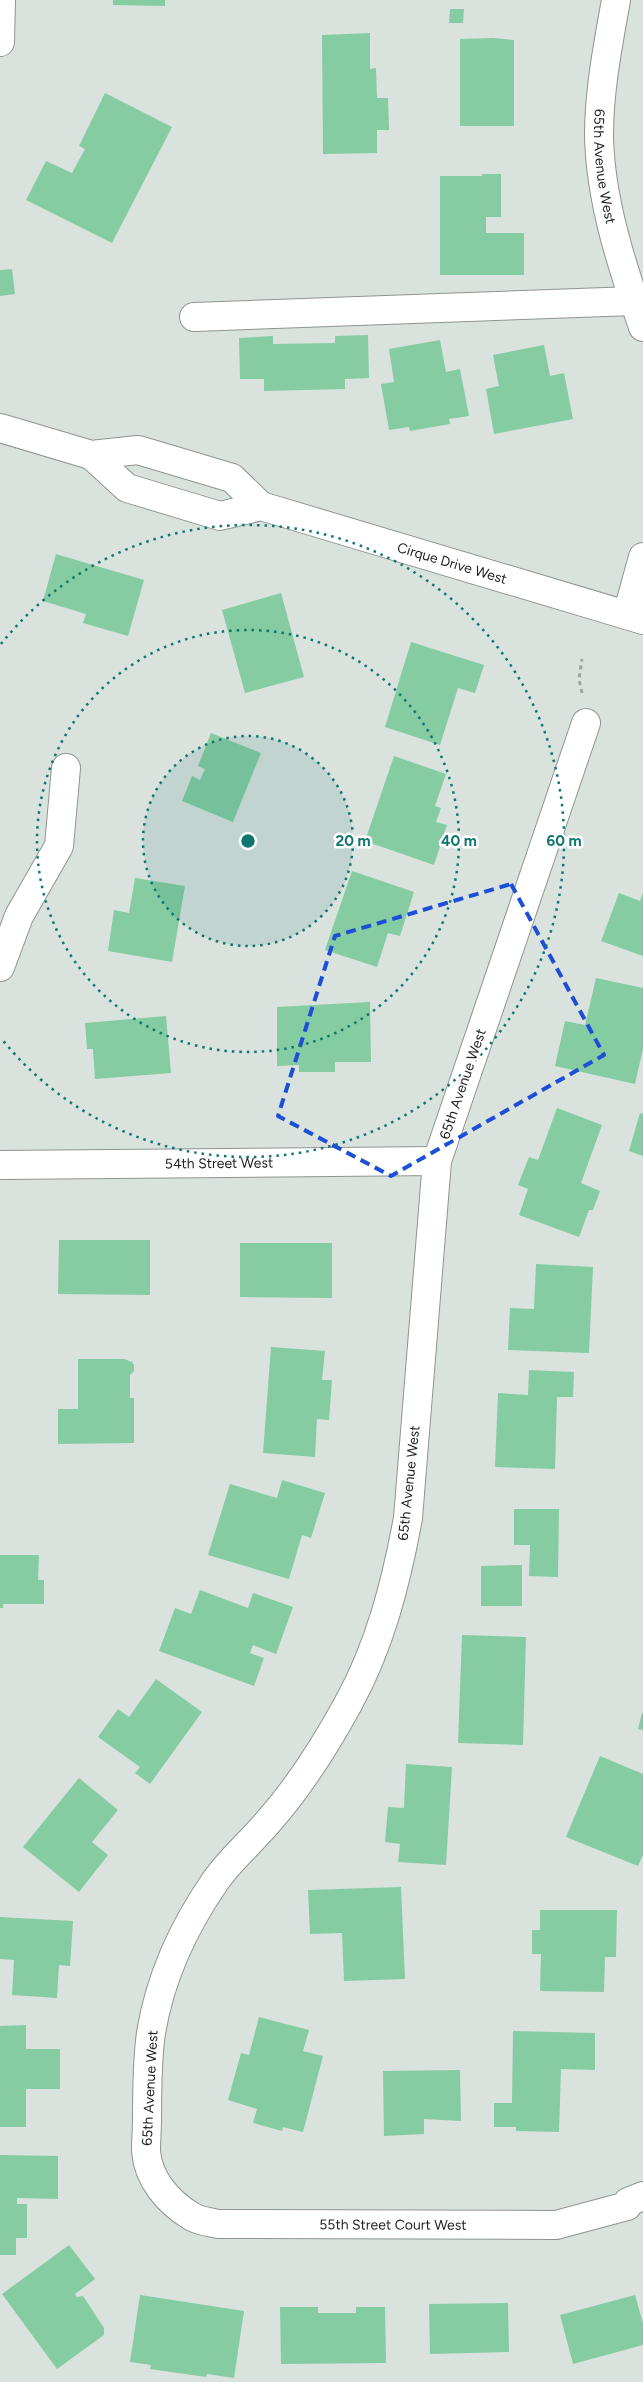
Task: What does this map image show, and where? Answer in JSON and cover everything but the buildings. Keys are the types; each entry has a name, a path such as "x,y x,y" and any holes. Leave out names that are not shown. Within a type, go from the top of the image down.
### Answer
{"street":[{"path":"0,42 1,0"},
{"name":"65th Avenue West","path":"616,0 602,80 599,136 605,193 634,301 643,327"},
{"path":"194,317 634,301"},
{"name":"Cirque Drive West","path":"0,428 91,455 138,450 232,478 262,506 635,617"},
{"name":"Cirque Drive West","path":"91,455 127,488 220,516 262,506"},
{"path":"635,617 643,557"},
{"name":"65th Avenue West","path":"164,2195 154,2180 146,2153 147,2090 151,2034 164,1978 187,1926 217,1879 293,1792 326,1744 350,1702 370,1658 392,1594 408,1518 437,1161 586,723"},
{"path":"0,967 19,916 58,846 66,768"},
{"name":"54th Street West","path":"0,1165 437,1161"},
{"name":"55th Street Court West","path":"164,2195 192,2217 218,2224 556,2225 635,2201"}],"highlighted area":[{"path":"511,884 604,1055 391,1176 278,1116 335,936"}]}
